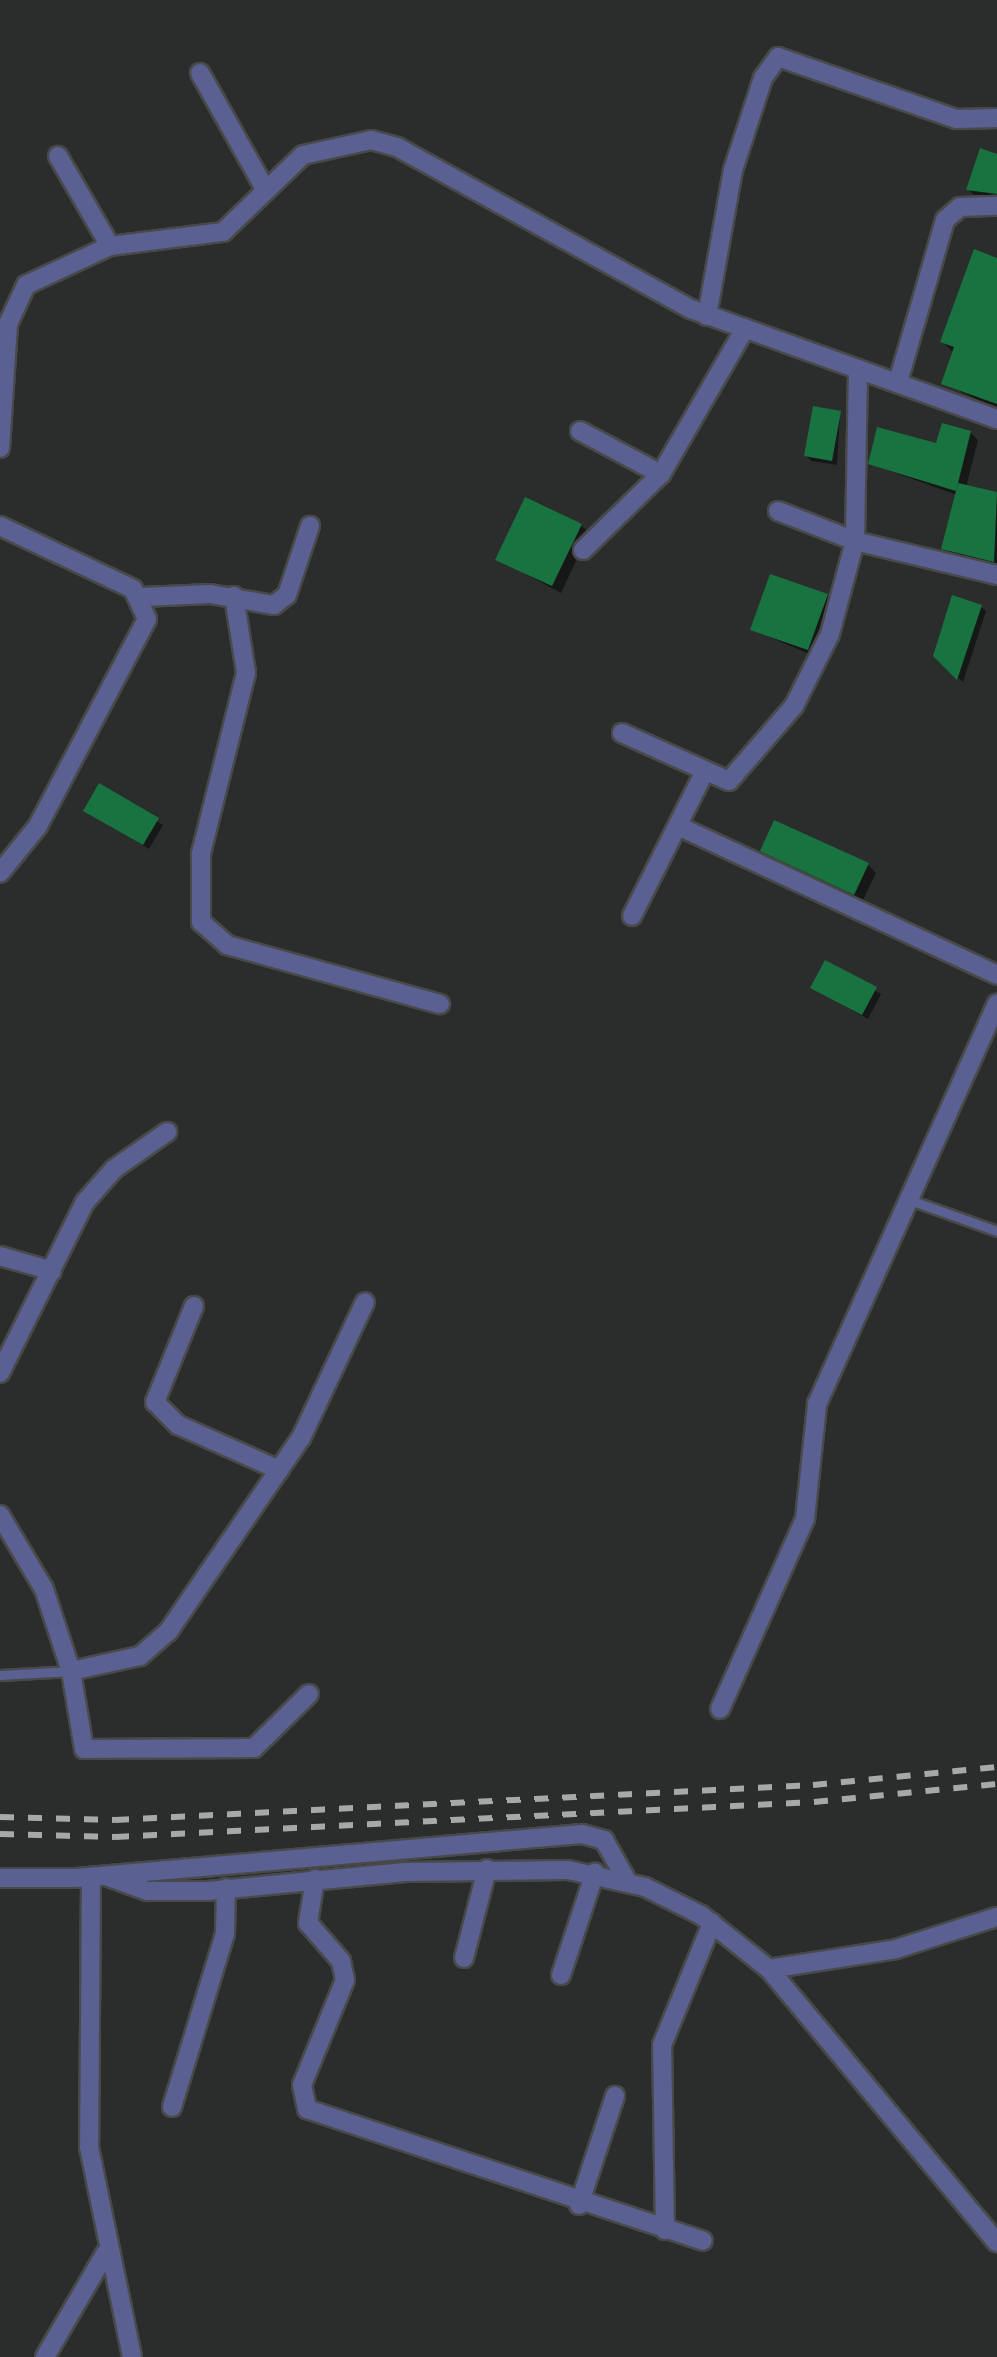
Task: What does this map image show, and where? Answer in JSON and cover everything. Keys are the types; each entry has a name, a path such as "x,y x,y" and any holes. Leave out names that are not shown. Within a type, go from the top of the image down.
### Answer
{"street":[{"path":"707,316 733,170 763,78 778,57 956,119 997,118"},
{"path":"200,73 265,189"},
{"path":"0,448 6,304 26,285 50,269 110,246 223,232 280,170 331,144 397,147 707,316 743,332 898,382 997,419"},
{"path":"58,156 110,246"},
{"path":"898,382 945,220 960,207 997,206"},
{"path":"583,550 661,474 743,332"},
{"path":"622,733 705,771 738,779 760,739 788,715 830,634 855,541 858,369"},
{"path":"580,431 661,474"},
{"path":"778,511 855,541 997,575"},
{"path":"0,526 142,597 234,596 281,601 310,526"},
{"path":"234,596 246,673 201,854 201,922 227,945 440,1004"},
{"path":"0,873 38,826 141,632 142,597"},
{"path":"632,916 705,771"},
{"path":"678,826 997,975"},
{"path":"720,1709 805,1519 817,1404 997,1004"},
{"path":"0,1373 99,1183 167,1132"},
{"path":"0,1256 52,1271"},
{"path":"71,1671 155,1647 279,1470 345,1355 365,1302"},
{"path":"194,1306 155,1402 178,1425 279,1470"},
{"path":"0,1515 44,1589 71,1671 80,1743 92,1751 254,1748 309,1694"},
{"path":"0,1878 99,1876 582,1834 604,1840 627,1881"},
{"path":"464,1958 487,1869"},
{"path":"99,1876 147,1891 487,1869 595,1872 627,1881 712,1923 769,1969 997,2243"},
{"path":"561,1975 595,1872"},
{"path":"99,1876 87,2113 106,2252 132,2357"},
{"path":"315,1879 308,1923 341,1961 345,1980 302,2085 307,2109 579,2205 703,2241"},
{"path":"172,2107 225,1934 226,1888"},
{"path":"769,1969 896,1949 997,1917"},
{"path":"665,2230 662,2045 712,1923"},
{"path":"579,2205 615,2096"},
{"path":"45,2357 106,2252"}],"lane":[{"path":"910,1200 997,1231"},
{"path":"0,1675 71,1671"}],"building":[{"path":"980,148 997,154 997,194 966,190"},
{"path":"974,249 997,258 997,404 941,384 954,347 940,342"},
{"path":"813,406 841,411 832,461 804,456"},
{"path":"942,423 971,431 956,491 868,464 877,427 936,443"},
{"path":"958,483 997,492 994,562 941,549"},
{"path":"525,497 582,524 552,586 495,560"},
{"path":"770,574 828,594 808,650 750,630"},
{"path":"952,595 982,605 957,680 933,656"},
{"path":"99,783 159,818 143,845 83,811"},
{"path":"774,820 869,863 854,895 760,851"},
{"path":"825,960 877,987 862,1015 810,988"}],"railway":[{"path":"0,1817 115,1820 813,1785 997,1767"},
{"path":"0,1834 115,1837 814,1802 997,1784"}]}
